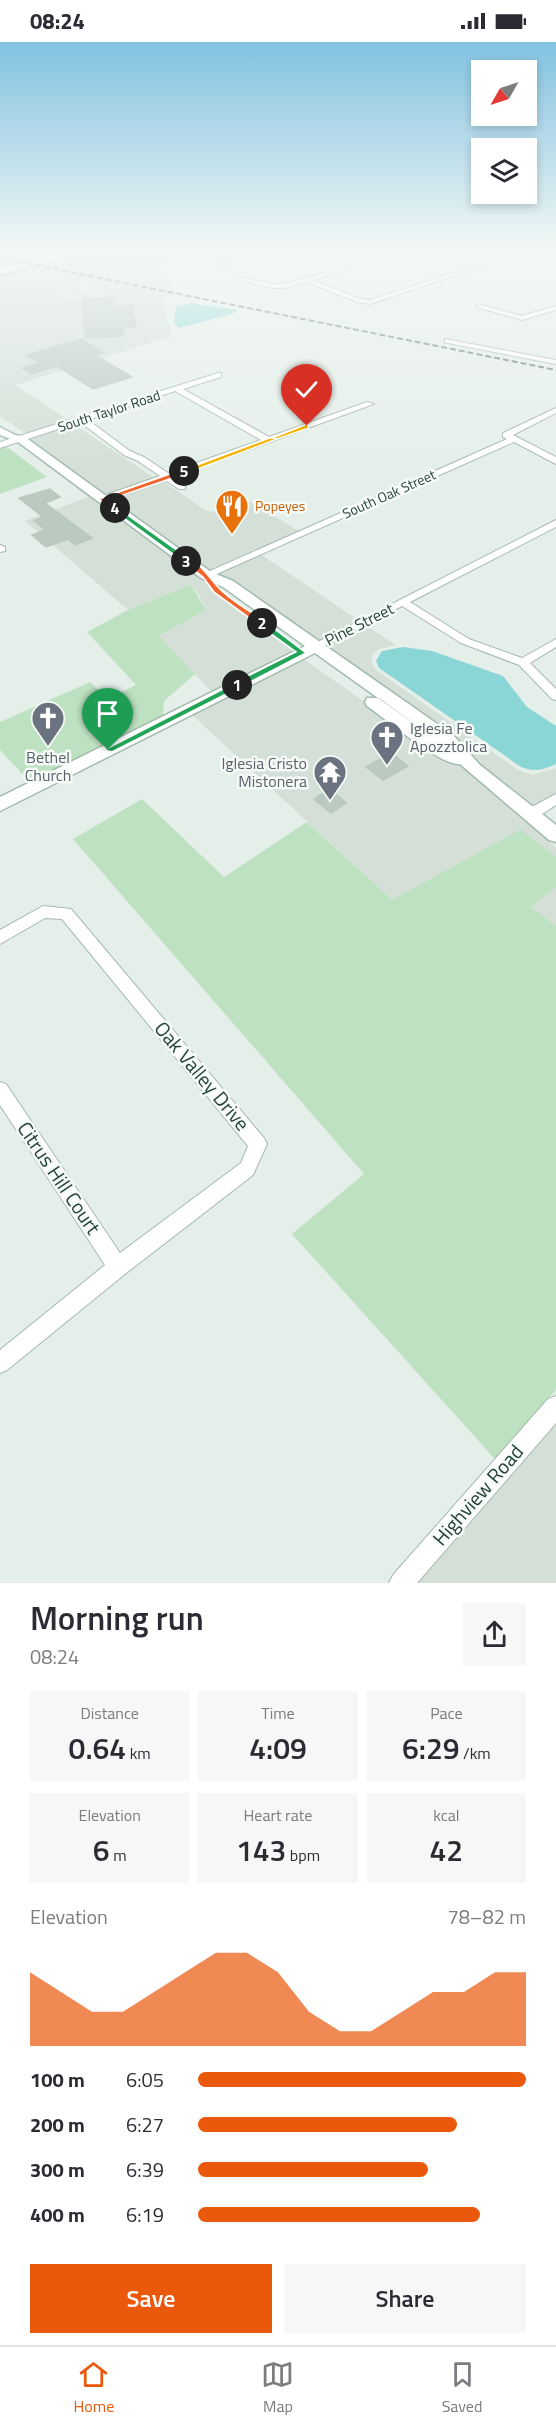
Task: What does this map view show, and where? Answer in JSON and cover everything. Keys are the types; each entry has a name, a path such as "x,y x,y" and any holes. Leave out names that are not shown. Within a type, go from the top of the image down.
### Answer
{"main road":[{"path":"0,420 21,434 21,439"},
{"path":"0,430 12,438 21,439 206,575 216,590 447,740 474,769 556,834"},
{"name":"Pine Street","path":"0,805 308,650"}],"street":[{"path":"448,341 556,362"},
{"name":"South Taylor Road","path":"0,445 218,375"},
{"path":"177,390 268,440"},
{"path":"103,499 370,404"},
{"name":"South Oak Street","path":"206,575 512,440 506,435 508,432 556,410"},
{"path":"83,420 127,453 182,488"},
{"path":"512,440 556,461"},
{"name":"Pine Street","path":"308,650 556,523"},
{"path":"402,602 465,641 523,662 556,696"},
{"path":"523,662 556,642"},
{"path":"531,814 556,799"},
{"name":"Oak Valley Drive","path":"0,938 43,912 66,913 258,1144 248,1169 118,1267 0,1363"},
{"name":"Citrus Hill Court","path":"0,1090 118,1267"},
{"name":"Highview Road","path":"400,1583 556,1407"}],"shaded area":[{"path":"0,322 168,322 172,336 16,385 71,422 25,436 25,433 0,416"},
{"path":"75,425 156,479 104,496 27,439"},
{"path":"19,442 202,577 212,592 294,652 213,693 158,636 206,610 191,585 128,610 25,521 88,497"},
{"path":"163,481 205,510 211,512 250,502 299,531 207,571 109,499"},
{"path":"260,554 358,620 315,642 214,575"},
{"path":"365,625 396,645 379,649 373,654 371,662 376,670 518,770 532,775 556,768 556,793 531,808 321,647"},
{"path":"301,657 429,748 470,771 556,848 556,857 521,829 392,900 190,713"},
{"path":"556,887 556,926 531,907"},
{"path":"556,1424 556,1583 417,1583 475,1517"}],"green space":[{"path":"7,447 47,477 0,494 0,449"},
{"path":"191,585 206,610 158,636 195,674 164,701 163,716 32,784 0,750 0,722 90,682 108,699 136,685 87,632 128,610"},
{"path":"142,799 224,877 307,822 392,900 521,829 556,857 556,887 531,907 556,926 556,1390 495,1459 292,1234 364,1174 73,839"}],"water":[{"path":"174,322 201,322 178,328"},
{"path":"403,647 432,651 503,676 527,707 556,726 556,764 539,770 521,767 379,668 376,661 382,651"}],"building":[{"path":"84,322 135,322 136,327 123,328 124,336 85,338"},
{"path":"81,339 104,353 95,355 132,377 93,389 57,366 31,374 22,368 39,363 27,355"},
{"path":"50,489 60,497 45,503 92,538 75,545 68,539 46,547 32,535 46,530 34,521 43,517 19,498"},
{"name":"Iglesia Fe Apozztolica","path":"391,753 408,766 383,780 366,767"},
{"name":"Iglesia Cristo Mistonera","path":"330,789 346,803 331,813 314,799"}],"railway":[{"path":"317,322 556,370"}],"place":[{"name":"Popeyes","path":"232,535"},
{"name":"Bethel Church","path":"48,747"},
{"name":"Iglesia Fe Apozztolica","path":"387,766"},
{"name":"Iglesia Cristo Mistonera","path":"330,801"}],"route":[{"path":"108,750 302,653 216,590 206,575 103,499 307,426"}]}
